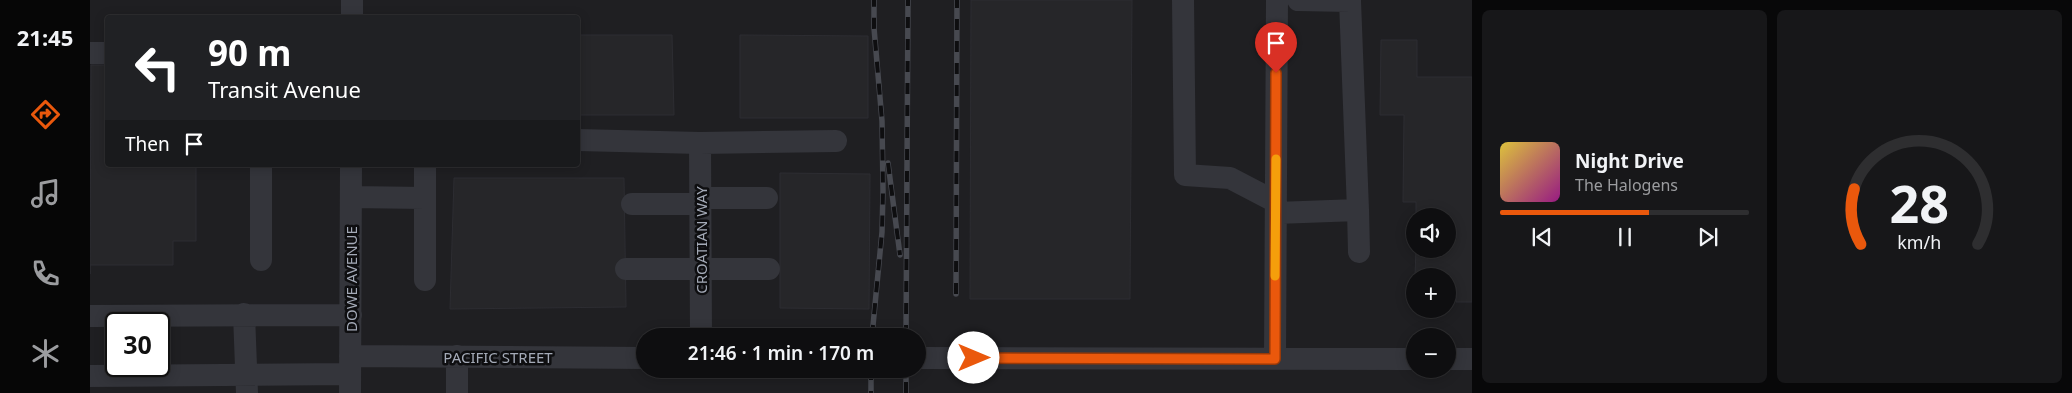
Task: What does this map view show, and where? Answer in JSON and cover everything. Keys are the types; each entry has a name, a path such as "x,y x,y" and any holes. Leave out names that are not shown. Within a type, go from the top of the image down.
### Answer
{"street":[{"path":"352,0 352,15"},
{"path":"1183,0 1185,175 1230,178 1276,207 1358,210"},
{"path":"1275,359 1277,0"},
{"path":"1298,0 1350,1 1358,252"},
{"path":"90,53 105,53"},
{"path":"580,140 700,143 836,141"},
{"name":"CROATIAN WAY","path":"700,143 701,328"},
{"path":"261,167 261,260"},
{"name":"DOWE AVENUE","path":"350,374 352,167"},
{"path":"425,167 425,280"},
{"path":"351,197 425,198"},
{"path":"632,204 767,198"},
{"path":"626,269 769,269"},
{"path":"244,314 247,385"},
{"path":"90,316 351,315"},
{"path":"458,356 458,393"},
{"name":"PACIFIC STREET","path":"90,376 247,385 350,374 458,356 636,358"},
{"path":"926,358 1406,359"},
{"path":"1456,359 1472,359"}],"shaded area":[{"path":"90,0 1472,0 1472,393 90,393"}],"building":[{"path":"971,0 1132,0 1130,299 970,299"},
{"path":"580,35 672,35 674,115 580,115"},
{"path":"740,35 868,36 868,118 740,118"},
{"path":"1381,40 1417,40 1417,77 1472,77 1472,302 1456,302 1456,268 1415,268 1416,258 1456,258 1456,208 1416,208 1416,202 1403,202 1404,115 1380,115"},
{"path":"91,65 105,65 105,167 196,167 196,241 173,241 173,265 90,265"},
{"path":"780,173 870,174 869,309 780,308"},
{"path":"454,178 624,178 626,307 450,309"}],"railway":[{"path":"873,328 882,232 883,191 882,121 874,28 874,0"},
{"path":"906,328 908,0"},
{"path":"956,294 957,0"},
{"path":"888,163 900,255"},
{"path":"871,378 871,393"},
{"path":"906,378 906,393"}],"slow traffic":[{"path":"1275,276 1276,159"}],"route":[{"path":"974,358 1275,359 1276,73"}]}
